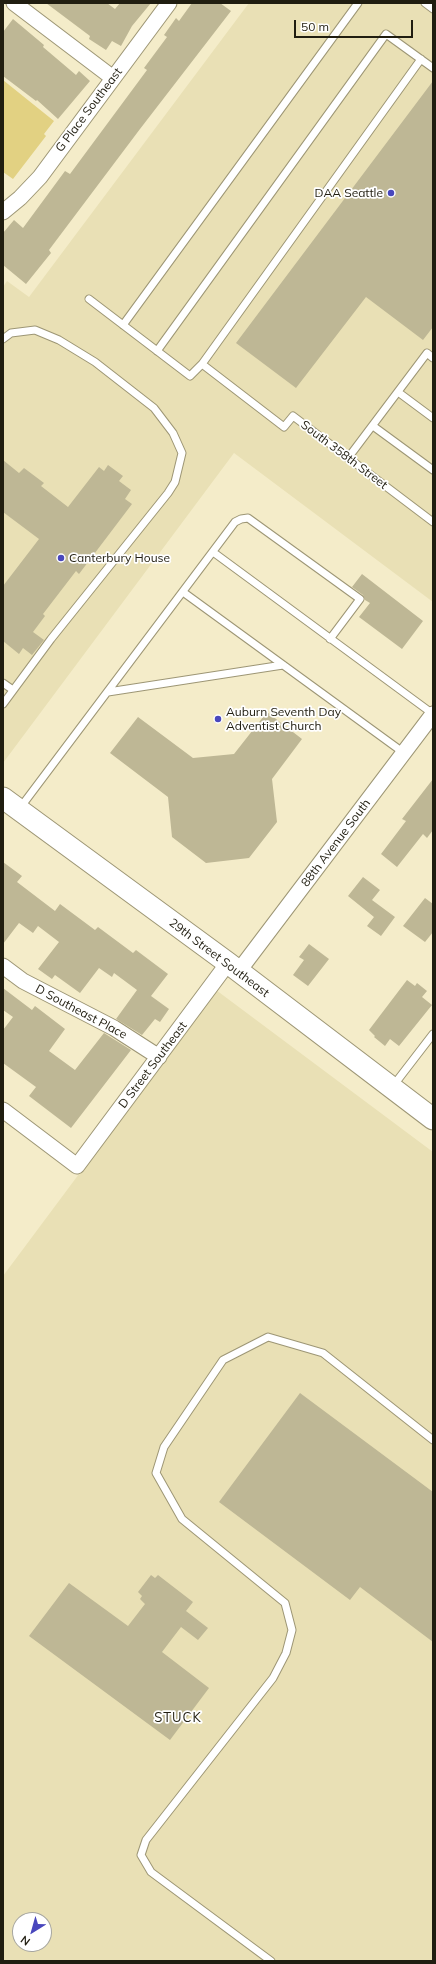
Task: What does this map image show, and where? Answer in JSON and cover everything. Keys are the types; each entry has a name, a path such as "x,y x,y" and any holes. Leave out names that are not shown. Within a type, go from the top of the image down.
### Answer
{"street":[{"path":"14,3 113,78"},
{"name":"G Place Southeast","path":"3,212 20,198 40,177 169,3"},
{"name":"88th Avenue South","path":"233,968 404,753 433,714"},
{"name":"29th Street Southeast","path":"11,804 233,968 433,1119"},
{"name":"D Southeast Place","path":"3,966 23,981 114,1028 158,1057"},
{"name":"D Street Southeast","path":"3,1110 77,1166 158,1057 233,968"}],"lane":[{"path":"123,325 358,3"},
{"path":"425,3 433,9"},
{"path":"157,351 386,34 433,68"},
{"path":"90,299 190,376 202,364 421,59"},
{"path":"3,339 11,333 36,330 59,340 89,358 124,383 154,408 174,434 182,453 175,482 168,493 51,639 3,704"},
{"path":"348,458 427,353 433,358"},
{"name":"South 358th Street","path":"202,364 284,427 293,416 433,522"},
{"path":"398,392 433,418"},
{"path":"373,426 433,470"},
{"path":"11,804 108,692 235,522 248,518 360,599 330,639"},
{"path":"213,552 433,714"},
{"path":"183,592 404,753"},
{"path":"108,692 283,665"},
{"path":"3,683 13,690"},
{"path":"392,1088 433,1034"},
{"path":"271,1961 151,1872 141,1855 146,1840 273,1678 286,1653 292,1630 285,1604 182,1519 156,1473 164,1447 223,1360 268,1338 323,1353 433,1440"}],"shaded area":[{"name":"DAA Seattle","path":"249,3 433,3 433,602 234,453 3,763 3,287 7,281 29,297"},
{"path":"3,80 54,121 44,134 46,136 13,179 3,172"},
{"path":"216,990 433,1152 433,1961 3,1961 3,1276"}],"building":[{"path":"46,3 107,3 115,9 120,3 151,3 132,26 121,46 112,41 106,50 89,39 90,36"},
{"path":"192,3 220,3 231,11 49,250 51,253 26,284 3,265 3,233 14,220 23,228 65,171 70,174 147,70 144,68 167,37 164,35 176,18 179,21"},
{"path":"13,19 76,75 79,71 90,81 58,119 37,100 36,101 3,76 3,32"},
{"name":"DAA Seattle","path":"433,81 433,327 423,340 366,297 296,388 236,343"},
{"name":"Canterbury House","path":"3,460 19,473 24,468 44,483 41,486 68,507 99,467 104,471 108,465 123,476 119,481 131,490 125,499 132,504 79,574 76,571 43,614 45,616 33,632 44,640 32,655 23,648 19,654 3,641 3,586 39,539 3,512"},
{"path":"362,574 423,621 402,649 359,617 370,603 365,600 363,595 352,587"},
{"path":"267,712 302,739 272,779 277,822 249,858 206,863 172,837 168,797 110,753 138,717 193,758 234,754"},
{"path":"433,779 433,830 427,838 423,834 397,867 381,854 406,821 402,819"},
{"path":"3,862 22,876 17,882 55,911 60,904 95,930 98,927 133,953 136,950 168,974 151,996 169,1009 160,1022 155,1019 142,1035 116,1019 137,990 114,973 112,977 99,968 80,993 55,975 52,979 38,969 59,942 38,926 33,933 19,923 3,944"},
{"path":"363,877 380,890 372,900 395,917 381,936 367,926 374,917 348,896"},
{"path":"425,898 433,904 433,932 425,942 403,926"},
{"path":"309,944 329,959 308,986 293,975 304,960 299,957"},
{"path":"407,980 415,986 417,983 427,991 422,997 432,1005 399,1046 390,1039 385,1046 374,1037 375,1036 369,1030"},
{"path":"3,988 32,1010 35,1006 65,1029 49,1051 75,1070 104,1033 131,1050 71,1128 29,1096 36,1087 3,1063 3,1030 13,1017 3,1010"},
{"path":"300,1393 433,1492 433,1642 360,1587 350,1600 219,1502"},
{"path":"151,1575 155,1578 158,1575 193,1602 186,1611 208,1628 198,1640 181,1627 162,1652 209,1688 170,1740 29,1636 69,1583 128,1626 145,1604 140,1599 142,1596 138,1592"}],"place":[{"name":"DAA Seattle","path":"391,193"},
{"name":"Canterbury House","path":"61,558"},
{"name":"Auburn Seventh Day Adventist Church","path":"218,719"}],"district":[{"name":"STUCK","path":"178,1718"}]}
